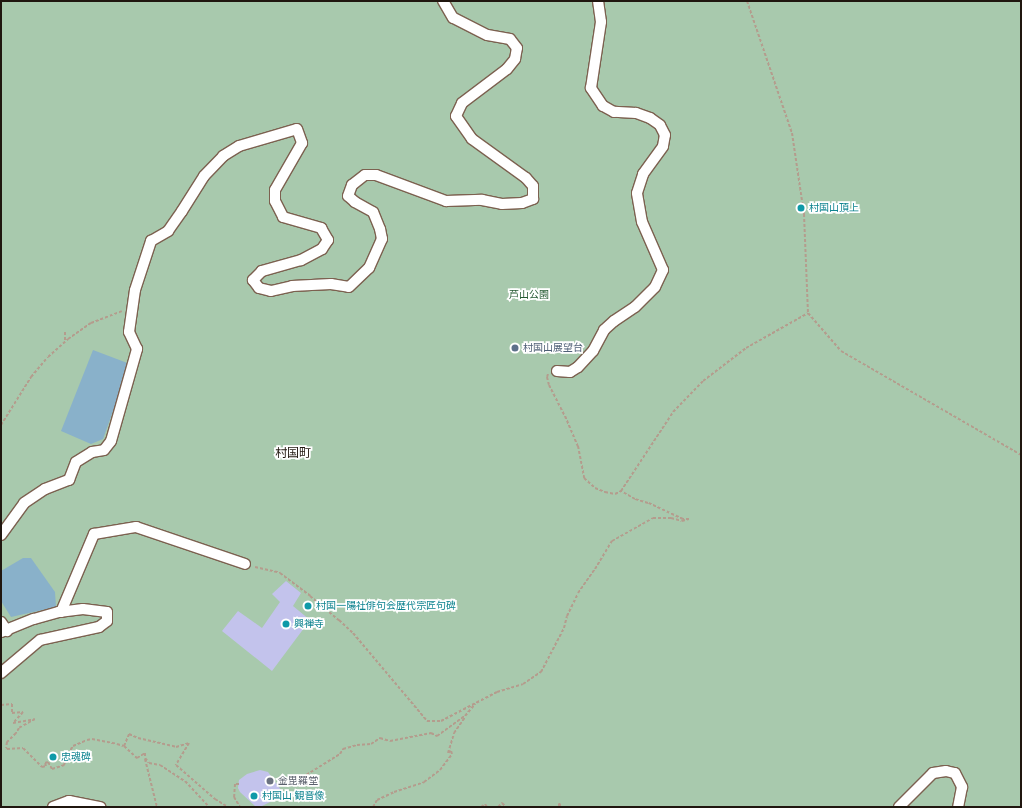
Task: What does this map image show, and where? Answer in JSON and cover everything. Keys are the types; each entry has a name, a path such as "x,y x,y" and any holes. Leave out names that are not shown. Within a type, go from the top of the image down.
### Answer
{"street":[{"path":"1,535 24,503 45,489 69,480 76,462 92,452 104,450 111,441 137,349 128,332 135,290 151,241 168,230 204,176 223,156 239,146 298,129 302,143 275,190 274,201 283,217 321,228 328,240 322,249 301,260 262,271 253,280 259,288 270,291 292,286 331,284 349,287 368,268 382,238 380,229 373,212 355,202 348,196 352,185 365,175 376,174 446,201 482,200 502,204 522,203 533,199 533,186 526,178 472,139 456,116 462,103 507,69 515,59 517,48 510,39 487,35 453,18 444,1"},
{"path":"556,371 570,372 578,367 593,351 604,330 614,321 635,307 655,287 664,270 644,227 637,193 643,174 663,146 665,135 660,126 650,118 636,113 614,112 603,106 591,88 601,22 598,1"},
{"path":"61,612 94,534 136,527 245,564"},
{"path":"1,622 4,632 34,619 61,612 83,609 107,612 107,621 99,627 40,640 30,646 1,673"},
{"path":"899,807 933,773 946,771 955,773 962,788 958,807"},
{"path":"53,807 69,800 100,807"}],"path":[{"path":"747,1 792,133 804,214 808,313 841,351 1021,455"},
{"path":"1,425 31,377 48,357 65,342 91,323 132,307"},
{"path":"556,371 549,373 547,377 578,446 584,478 595,488 615,494 621,491 673,412 703,382 746,348 808,313"},
{"path":"65,342 66,332"},
{"path":"245,564 280,574 328,610 353,633 427,721 441,721 497,692 523,684 541,672 564,628 567,616 578,593 595,569 612,540 653,518 672,518 682,521 689,519 683,519 648,503 635,499 621,491"},
{"path":"279,786 298,780 340,754 343,749 357,745 371,744 380,738 390,741 431,733 437,736 465,716 476,703"},
{"path":"373,807 377,800 394,792 424,782 440,770 452,754 451,751 448,753 454,733 476,703"},
{"path":"1,705 12,704 12,713 23,712 13,724 35,719 19,728 8,742 6,748 22,748 27,750 31,757 42,767 46,766 45,763 48,762 52,769 64,765 73,746 87,740 98,740 124,746 138,758 145,753 148,764 160,765 185,781 209,807"},
{"path":"124,746 129,734 138,738 176,747 189,743 176,765 215,800 228,807"},
{"path":"145,756 157,807"},
{"path":"238,784 236,784 234,797 240,807"},
{"path":"498,807 502,803 506,807"},
{"path":"481,807 485,804 487,807"}],"green space":[{"name":"芦山公園","path":"1,1 1021,1 1021,807 1,807"}],"water":[{"path":"93,350 130,364 103,439 91,444 61,431"},
{"path":"23,558 31,558 55,592 56,607 11,617 1,601 1,571"}],"building":[{"name":"興禅寺","path":"286,581 301,593 293,606 310,620 272,671 222,631 238,611 262,628 280,602 272,594"},
{"path":"260,770 268,772 281,790 272,801 260,807 256,807 240,792 238,788 239,780 247,774"}],"place":[{"name":"村国山頂上","path":"801,208"},
{"name":"村国山展望台","path":"515,348"},
{"name":"村国一陽社俳句会歴代宗匠句碑","path":"308,606"},
{"name":"興禅寺","path":"286,624"},
{"name":"忠魂碑","path":"53,757"},
{"name":"金毘羅堂","path":"270,781"},
{"name":"村国山 観音像","path":"254,796"}],"district":[{"name":"村国町","path":"293,453"}]}
